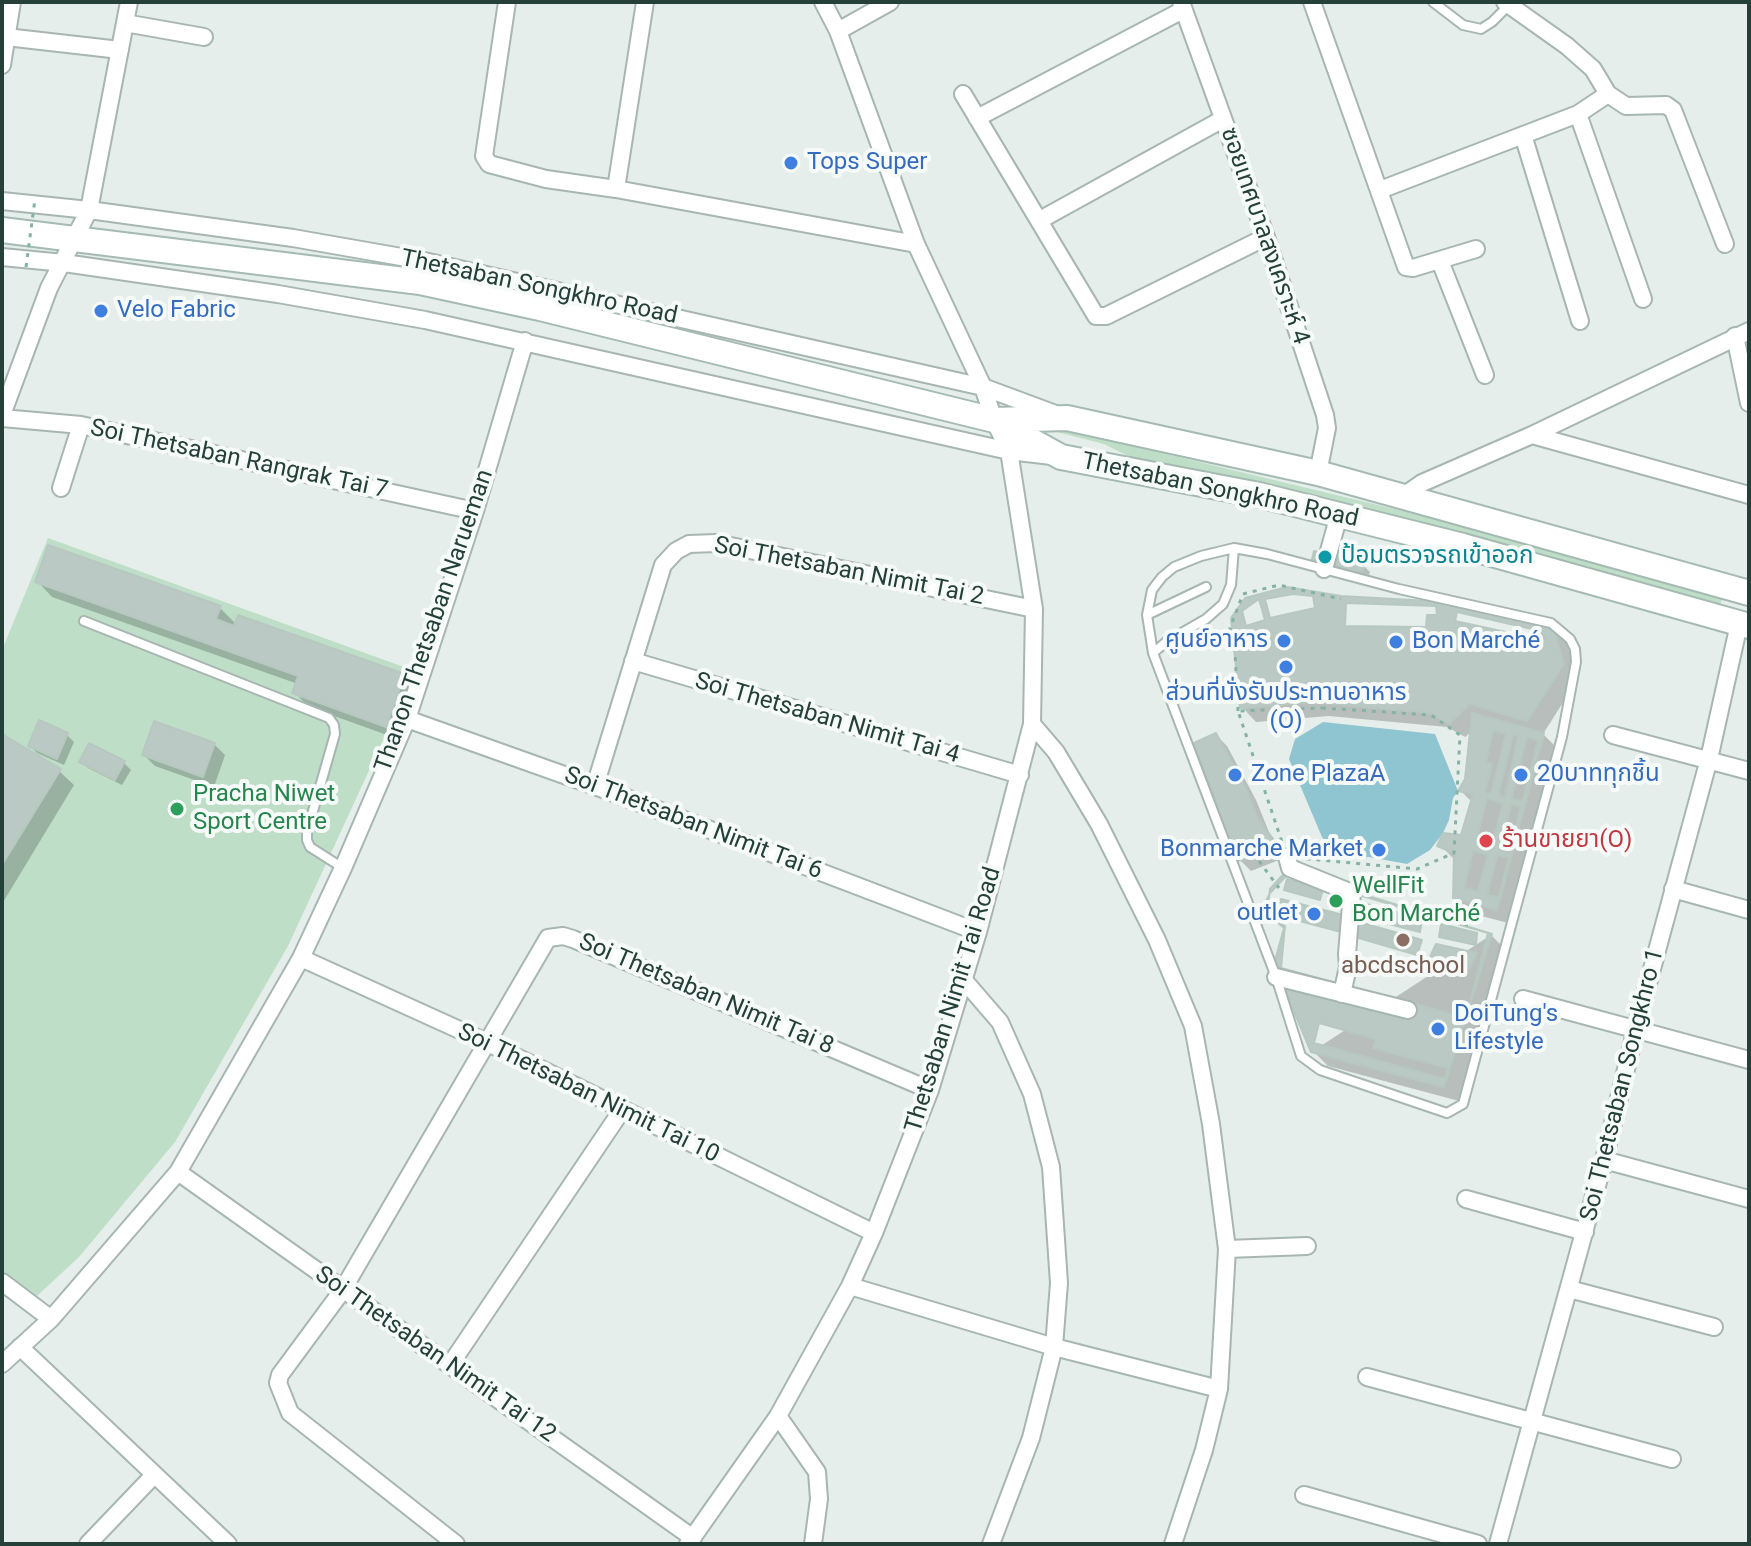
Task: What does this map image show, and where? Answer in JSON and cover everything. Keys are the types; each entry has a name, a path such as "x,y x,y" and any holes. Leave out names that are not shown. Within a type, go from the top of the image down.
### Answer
{"street":[{"path":"2,65 12,2"},
{"path":"2,417 49,288 89,210 129,2"},
{"path":"507,2 485,160 489,164 546,179 916,244"},
{"path":"616,189 645,2"},
{"name":"Thetsaban Nimit Tai Road","path":"690,1541 778,1416 850,1286 874,1233 930,1090 978,932 1032,724 1034,609 1009,451 983,387 916,244 838,31 823,2"},
{"path":"838,31 890,2"},
{"path":"1312,2 1406,267 1413,268 1476,249"},
{"path":"1507,3 1567,46 1593,69 1608,94 1626,106 1666,105 1673,110 1725,244"},
{"path":"977,118 1182,6"},
{"name":"ซอยเทศบาลสงเคราะห์ 4","path":"1182,6 1266,237 1325,415 1327,428 1318,473"},
{"path":"125,23 204,37"},
{"path":"6,37 120,50"},
{"path":"963,94 1096,316 1106,316 1266,237"},
{"path":"1380,190 1578,114 1608,94"},
{"path":"1578,114 1643,299"},
{"path":"1040,220 1223,119"},
{"path":"1523,135 1580,321"},
{"name":"Thetsaban Songkhro Road","path":"2,201 293,238 424,261 983,387 1067,418 1318,473 1748,592"},
{"name":"Thetsaban Songkhro Road","path":"2,230 420,282 540,308 994,420 1061,457"},
{"name":"Thetsaban Songkhro Road","path":"2,257 278,294 525,341 1009,451 1061,457 1259,495 1463,546 1744,625"},
{"path":"1440,261 1485,375"},
{"path":"1402,497 1422,483 1532,435 1742,334 1749,403"},
{"name":"Thanon Thetsaban Narueman","path":"2,1364 51,1319 178,1172 301,958 407,719 475,511 525,341"},
{"name":"Soi Thetsaban Rangrak Tai 7","path":"2,417 81,425 475,511"},
{"name":"Thetsaban Songkhro Road","path":"994,420 1067,418"},
{"path":"61,488 81,425"},
{"path":"1532,435 1749,495"},
{"path":"1324,569 1339,515"},
{"name":"Soi Thetsaban Nimit Tai 2","path":"595,786 663,565 676,551 689,544 716,543 1034,609"},
{"path":"1744,625 1748,592"},
{"name":"Soi Thetsaban Songkhro 1","path":"1498,1544 1585,1232 1744,625"},
{"name":"Soi Thetsaban Nimit Tai 4","path":"633,661 1020,775"},
{"name":"Soi Thetsaban Nimit Tai 6","path":"407,719 595,786 978,932"},
{"path":"1032,724 1056,752 1099,824 1157,940 1193,1026 1211,1124 1227,1249 1219,1389 1204,1450 1173,1544"},
{"path":"1613,735 1749,771"},
{"path":"1287,857 1290,868 1352,893 1348,967 1342,994"},
{"path":"1673,889 1749,910"},
{"name":"Soi Thetsaban Nimit Tai 8","path":"456,1544 290,1413 278,1383 280,1375 342,1291 548,938 563,936 930,1090"},
{"name":"Soi Thetsaban Nimit Tai 10","path":"301,958 486,1042 874,1233"},
{"path":"1276,977 1408,1010"},
{"path":"962,978 1000,1022 1032,1094 1051,1167 1059,1283 1054,1347 1031,1438 991,1544"},
{"path":"1523,999 1749,1060"},
{"path":"450,1365 622,1110"},
{"path":"1604,1160 1749,1199"},
{"name":"Soi Thetsaban Nimit Tai 12","path":"178,1172 450,1365 690,1541"},
{"path":"1466,1199 1585,1232"},
{"path":"1227,1249 1307,1246"},
{"path":"2,1282 51,1319"},
{"path":"850,1286 1054,1347 1219,1389"},
{"path":"1569,1289 1714,1327"},
{"path":"20,1347 228,1544"},
{"path":"1367,1377 1672,1459"},
{"path":"778,1416 817,1472 819,1499 813,1544"},
{"path":"88,1544 154,1475"},
{"path":"1304,1495 1478,1544"}],"lane":[{"path":"1433,2 1463,25 1481,29 1492,22 1507,3"},
{"path":"1153,653 1206,619 1223,604 1231,585 1234,548"},
{"path":"1234,548 1551,623 1570,639 1575,649 1576,662 1562,737 1463,1104 1447,1113 1320,1070 1301,1056 1276,977 1153,653 1147,615 1152,590 1174,567 1234,548"},
{"path":"1147,615 1206,587"},
{"path":"84,621 329,718 335,734 307,840 310,847 343,868"}],"path":[{"path":"26,267 35,199"},
{"path":"1238,711 1322,708 1431,715 1460,735 1454,853 1417,869 1287,857 1238,711 1235,652 1230,628 1243,594 1279,585 1341,599"},
{"path":"1253,853 1279,888"},
{"path":"1466,926 1474,901"}],"green space":[{"path":"1054,427 1411,513 1709,591 1719,594 1722,599 1720,605 1713,608 1136,460 1104,444 1049,430"},
{"name":"Pracha Niwet Sport Centre","path":"48,538 415,671 288,946 175,1142 79,1257 37,1296 2,1271 2,650"}],"water":[{"path":"1323,722 1435,734 1458,791 1443,833 1430,850 1407,864 1369,857 1338,859 1322,837 1289,759 1295,739"}],"building":[{"path":"48,545 221,606 216,619 234,626 238,615 405,674 386,727 292,693 298,676 35,582"},
{"name":"ป้อมตรวจรถเข้าออก","path":"1314,551 1364,564 1362,572 1352,570 1351,574 1311,563"},
{"name":"Bon Marché","path":"1287,587 1341,596 1448,602 1553,627 1564,664 1527,721 1470,704 1449,724 1430,713 1313,702 1240,708 1231,618 1245,598"},
{"path":"1293,594 1313,596 1315,608 1270,618 1265,599"},
{"path":"1259,599 1265,620 1246,626 1242,611"},
{"path":"1346,603 1436,606 1437,615 1427,615 1426,627 1345,626"},
{"path":"1457,612 1541,631 1547,641 1455,621"},
{"path":"1472,713 1544,733 1497,910 1453,898 1454,853 1437,846 1443,833 1461,835 1473,794 1458,791 1465,779"},
{"path":"39,720 68,733 57,759 28,746"},
{"path":"154,721 215,743 203,777 142,755"},
{"path":"1493,730 1506,734 1491,794 1485,792 1492,764 1486,762"},
{"path":"1216,733 1258,819 1270,835 1272,845 1268,850 1238,861 1194,743"},
{"path":"2,734 61,769 2,865"},
{"path":"1513,735 1518,736 1505,798 1498,795"},
{"path":"1527,737 1538,740 1523,801 1511,799"},
{"path":"89,743 125,761 115,780 79,762"},
{"path":"1487,798 1503,803 1492,846 1476,842"},
{"path":"1511,804 1521,806 1509,853 1500,851"},
{"path":"1473,851 1488,854 1478,891 1464,888"},
{"path":"1497,855 1509,857 1499,897 1487,895"},
{"path":"1288,869 1492,934 1444,1087 1311,1052 1274,964 1284,928 1267,914 1270,889"},
{"path":"1288,874 1488,933 1466,1018 1281,968 1285,926 1267,914 1265,903"},
{"path":"1287,879 1323,889 1320,900 1284,890"},
{"path":"1281,899 1343,915 1341,932 1277,915"},
{"path":"1363,903 1422,919 1420,932 1358,916"},
{"path":"1356,921 1422,940 1417,955 1352,936"},
{"path":"1441,924 1477,933 1476,945 1439,937"},
{"path":"1436,944 1477,953 1470,968 1429,959"},
{"path":"1319,1023 1376,1039 1373,1048 1448,1068 1445,1079 1314,1043"}],"place":[{"name":"Tops Super","path":"791,163"},
{"name":"Velo Fabric","path":"101,311"},
{"name":"ป้อมตรวจรถเข้าออก","path":"1325,557"},
{"name":"ศูนย์อาหาร","path":"1284,641"},
{"name":"Bon Marché","path":"1396,642"},
{"name":"ส่วนที่นั่งรับประทานอาหาร (O)","path":"1286,667"},
{"name":"Zone PlazaA","path":"1235,775"},
{"name":"20บาททุกชิ้น","path":"1521,775"},
{"name":"Pracha Niwet Sport Centre","path":"177,809"},
{"name":"ร้านขายยา(O)","path":"1486,841"},
{"name":"Bonmarche Market","path":"1379,850"},
{"name":"WellFit Bon Marché","path":"1336,901"},
{"name":"outlet","path":"1314,914"},
{"name":"abcdschool","path":"1403,940"},
{"name":"DoiTung's Lifestyle","path":"1438,1029"}]}
